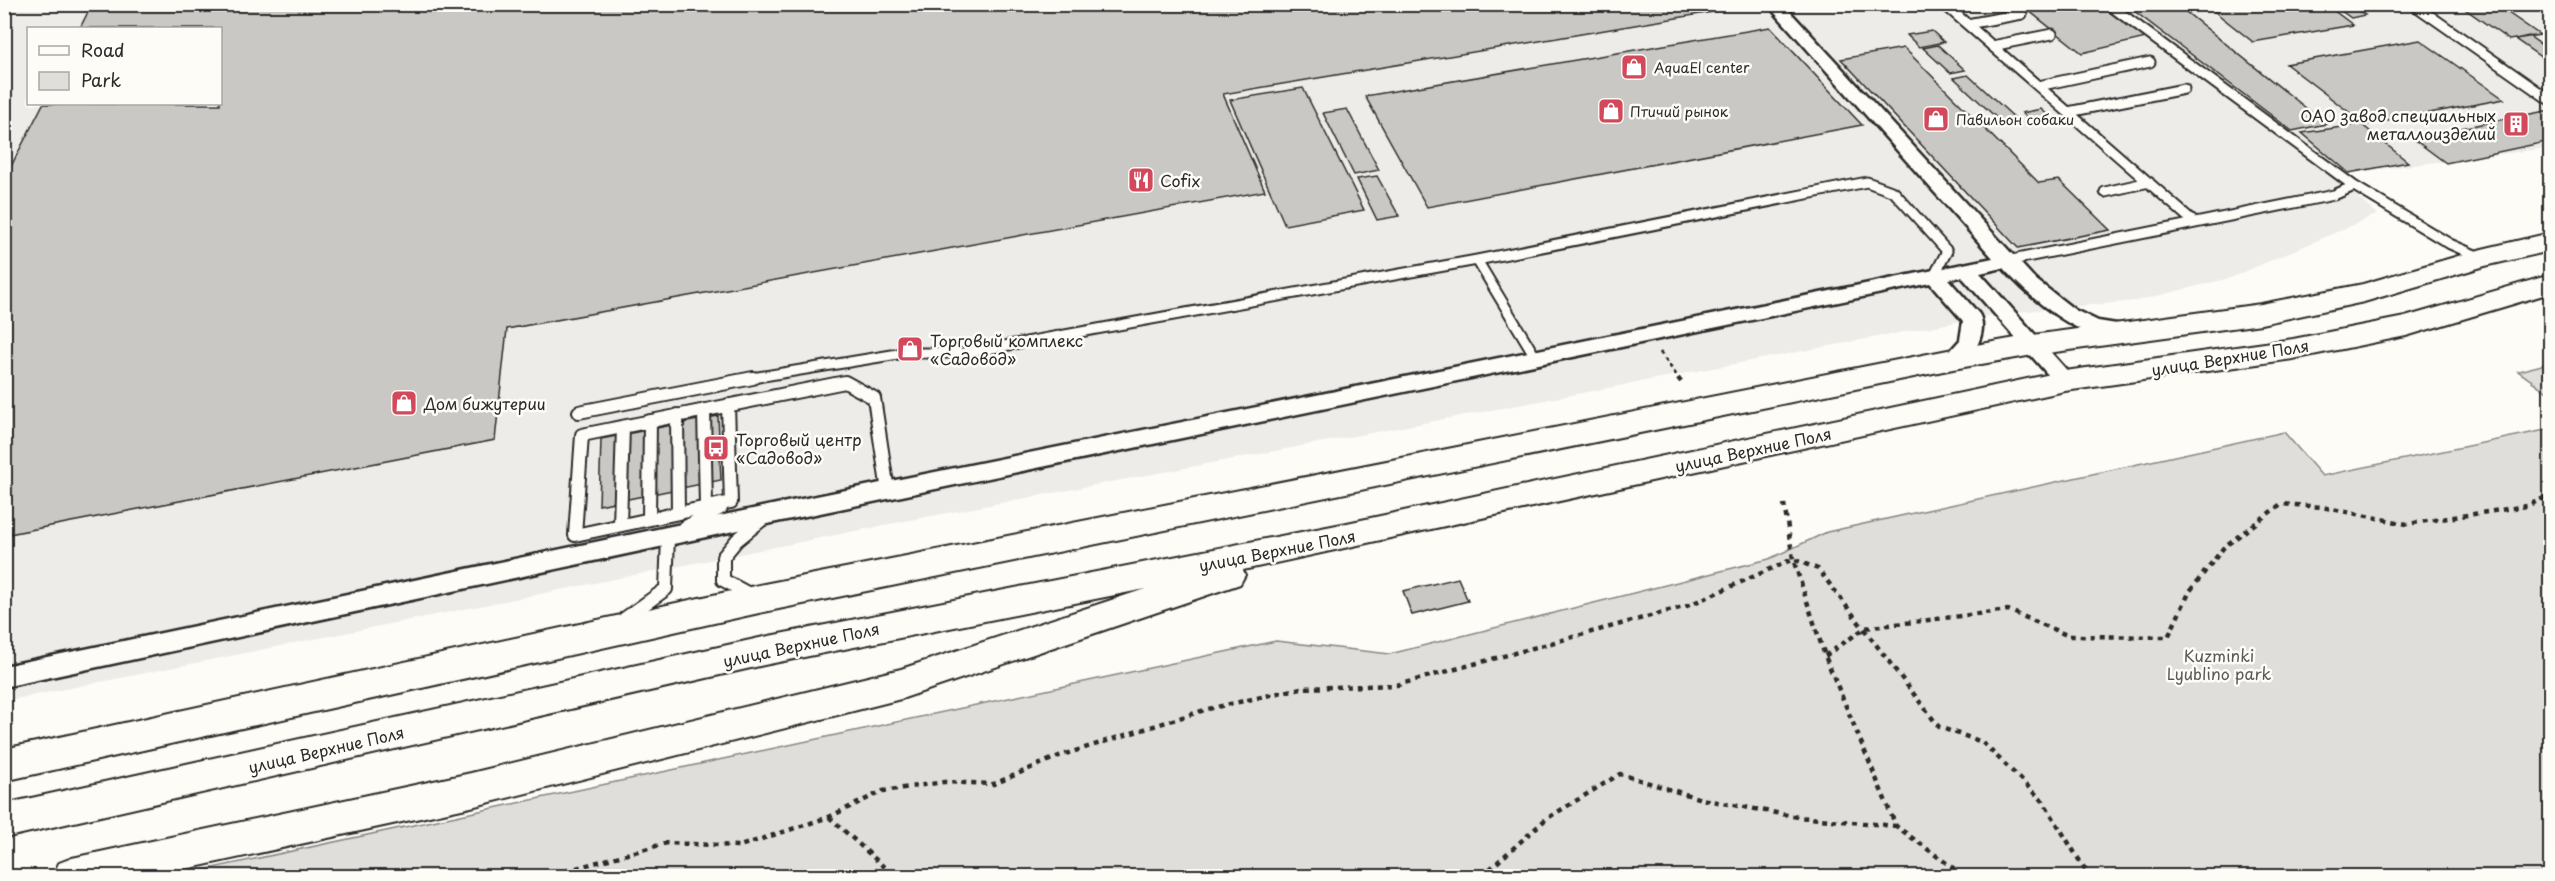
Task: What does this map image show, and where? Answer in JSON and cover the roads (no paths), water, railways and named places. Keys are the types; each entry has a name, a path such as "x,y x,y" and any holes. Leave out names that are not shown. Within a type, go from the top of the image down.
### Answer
{"main road":[{"path":"4,765 759,599 1953,359 2033,345 2261,314 2364,293 2482,258 2550,242"},
{"name":"улица Верхние Поля","path":"4,821 764,651 1347,536 2065,381 2293,349 2406,326 2523,290 2550,284"},
{"path":"72,876 471,790 901,684 1347,536"}],"street":[{"path":"1774,4 2028,284 2068,315 2094,327 2134,333"},
{"path":"4,677 767,515 2007,261"},
{"path":"1966,269 2065,381"},
{"path":"1934,276 1972,319 1974,326 1966,349 1953,359"}],"lane":[{"path":"1944,4 2195,223"},
{"path":"2108,4 2354,186 2450,244 2482,258"},
{"path":"2413,4 2550,100"},
{"path":"1967,24 2022,14"},
{"path":"1992,46 2052,34"},
{"path":"2038,86 2150,62"},
{"path":"2068,112 2184,89"},
{"path":"579,412 904,353 965,353 1477,260 1867,182 1894,192 1947,251 1934,276"},
{"path":"2105,192 2149,182"},
{"path":"2007,261 2334,195 2354,186"},
{"path":"1477,260 1536,358"},
{"path":"731,502 575,535 582,435 845,382 874,398 888,491"},
{"path":"728,405 731,502"},
{"path":"704,410 706,507"},
{"path":"677,415 678,513"},
{"path":"649,519 650,421"},
{"path":"620,525 623,427"},
{"path":"607,632 666,589 668,537 731,502"},
{"path":"759,599 723,580 723,557 737,540 767,515"}],"place":[{"name":"AquaEl center","path":"1634,67"},
{"name":"Птичий рынок","path":"1611,111"},
{"name":"Павильон собаки","path":"1936,119"},
{"name":"ОАО завод специальных металлоизделий","path":"2516,124"},
{"name":"Cofix","path":"1141,180"},
{"name":"Торговый комплекс «Садовод»","path":"910,349"},
{"name":"Дом бижутерии","path":"404,403"},
{"name":"Торговый центр «Садовод»","path":"716,448"}],"park label":[{"name":"Kuzminki Lyublino park","path":"2219,664"}]}
